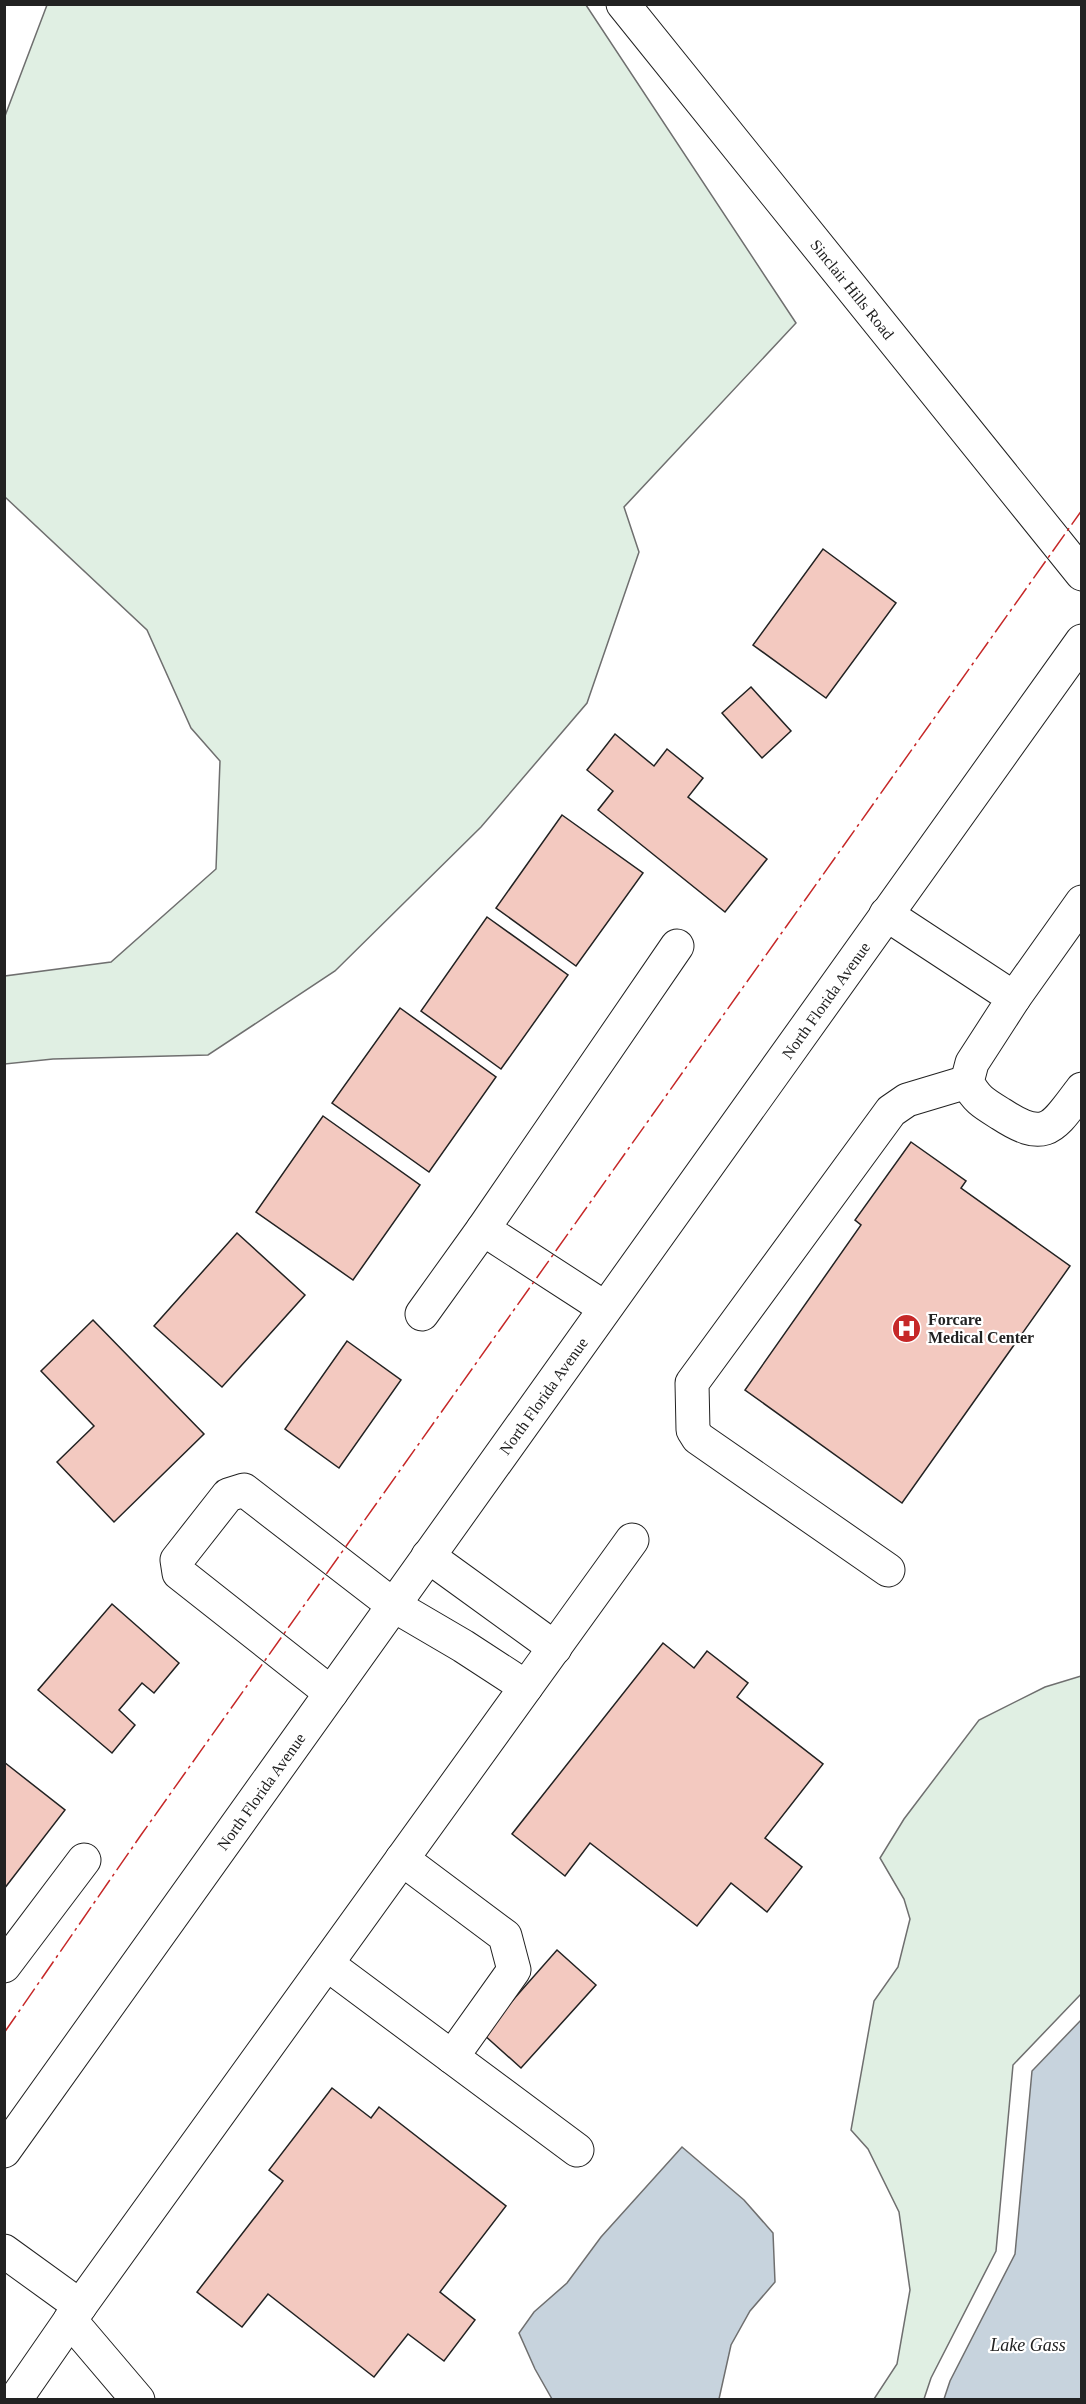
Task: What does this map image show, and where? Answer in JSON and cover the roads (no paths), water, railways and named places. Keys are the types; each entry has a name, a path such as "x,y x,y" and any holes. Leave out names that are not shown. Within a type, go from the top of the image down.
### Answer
{"main road":[{"name":"Sinclair Hills Road","path":"623,4 1082,574"},
{"name":"North Florida Avenue","path":"4,2151 1082,641"},
{"path":"1082,902 1014,998 972,1063 967,1082 976,1098 1023,1128 1041,1130 1058,1121 1082,1089"},
{"path":"886,914 1014,998"},
{"path":"422,1314 483,1230 677,946"},
{"path":"888,1570 698,1438 693,1430 692,1383 891,1111 907,1100 967,1082"},
{"path":"483,1230 605,1308"},
{"path":"331,1693 179,1573 177,1560 228,1495 244,1490 393,1605 463,1646 526,1687"},
{"path":"15,2400 75,2313 632,1540"},
{"path":"428,1556 555,1648"},
{"path":"402,1859 505,1936 514,1970 452,2057"},
{"path":"4,1966 84,1860"},
{"path":"327,1964 577,2150"},
{"path":"4,2251 75,2313 138,2400"}],"water":[{"name":"Lake Gass","path":"1081,2020 1081,2399 944,2399 950,2381 1015,2254 1032,2071"},
{"path":"682,2147 744,2200 773,2233 775,2282 750,2311 731,2345 719,2399 552,2399 519,2333 534,2312 567,2283 601,2237"}],"place":[{"name":"Forcare Medical Center","path":"907,1328"}]}
